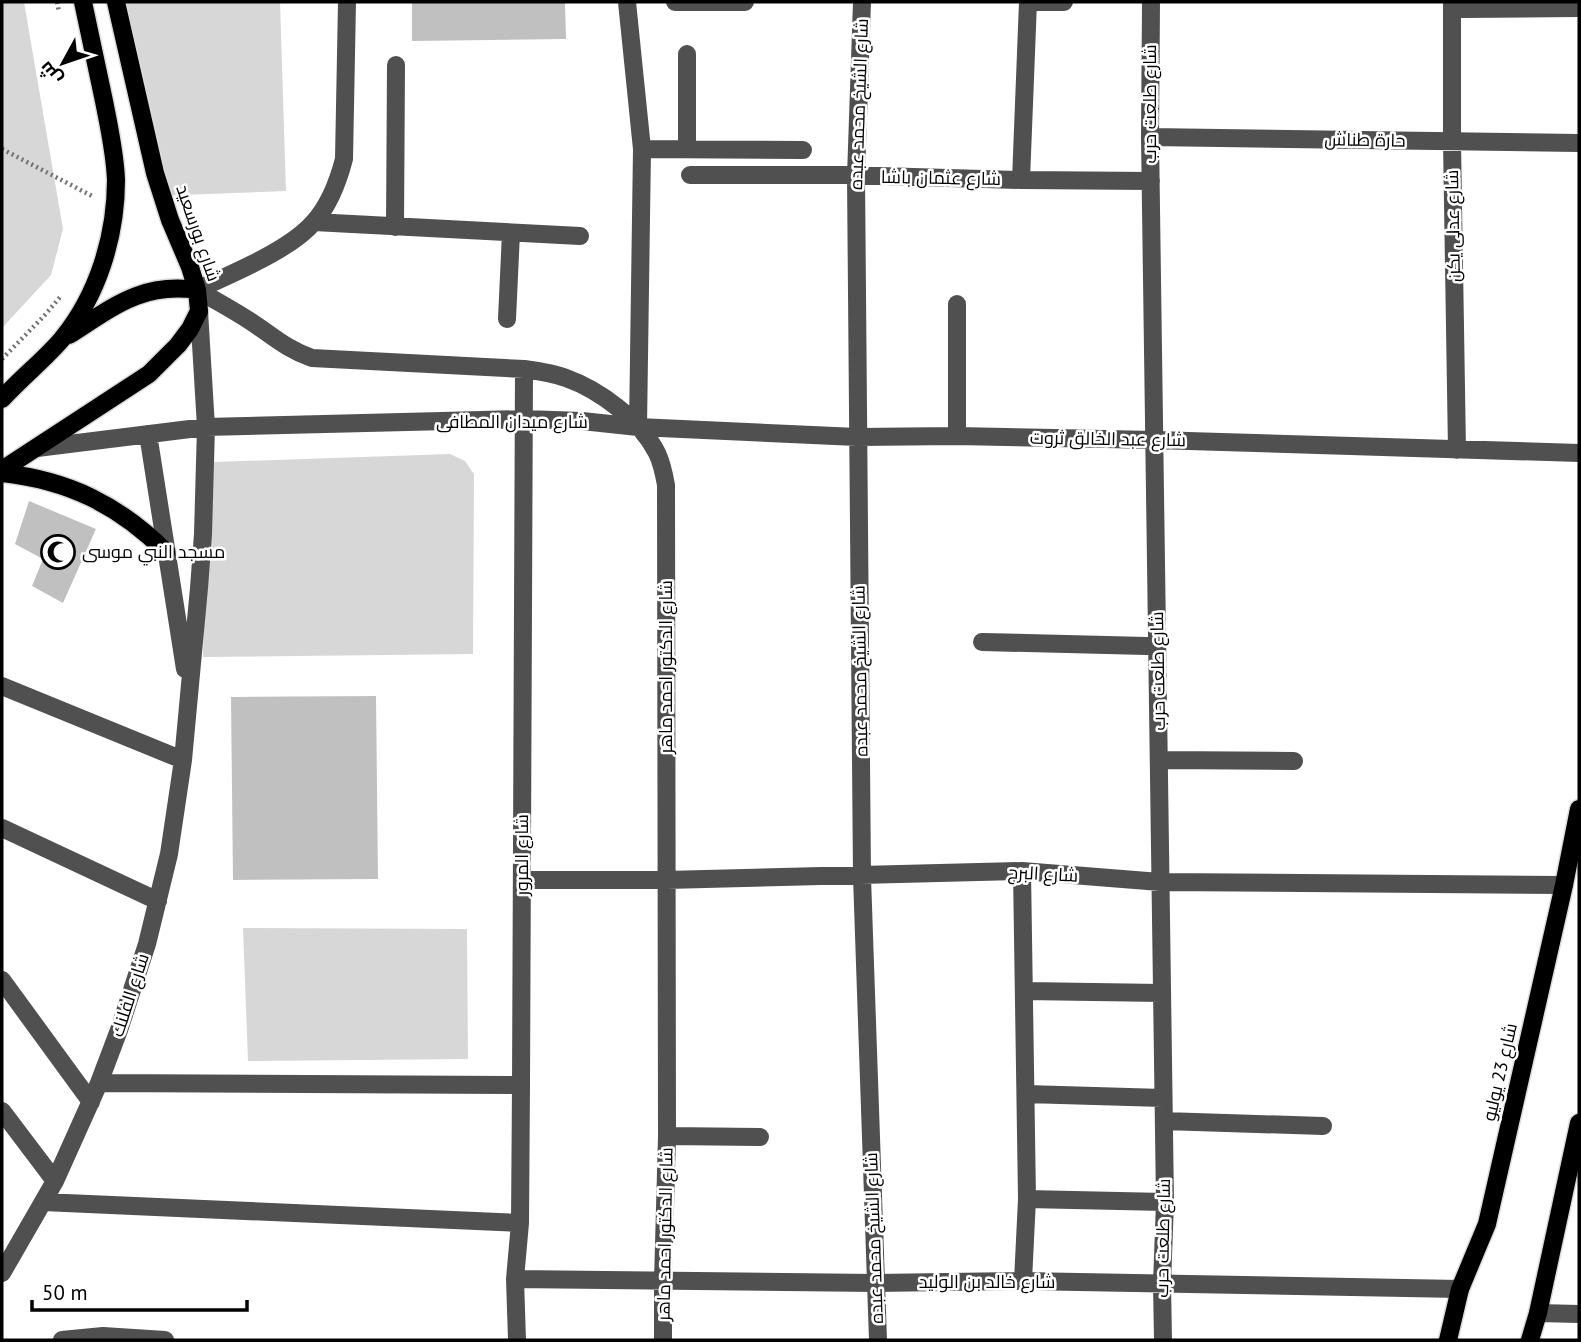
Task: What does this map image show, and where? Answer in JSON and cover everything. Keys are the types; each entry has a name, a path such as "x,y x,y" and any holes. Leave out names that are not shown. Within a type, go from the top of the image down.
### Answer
{"main road":[{"path":"62,339 92,290 108,246 115,208 114,150 83,2"},
{"name":"شارع بورسعيد","path":"116,2 155,173 170,220 190,267 197,290 198,311"},
{"path":"2,399 62,339 127,299 162,288 197,290"},
{"path":"2,472 149,374 178,345 190,329 198,311"},
{"path":"2,472 44,480 89,496 130,520 166,552"},
{"name":"شارع 23 يوليو","path":"1448,1340 1460,1289 1487,1224 1579,809"},
{"path":"1530,1340 1579,1123"}],"street":[{"path":"197,290 276,251 296,238 314,222 328,203 338,182 344,159 346,2"},
{"path":"628,2 642,149 638,427"},
{"path":"675,2 745,2"},
{"path":"850,175 850,30 853,2"},
{"name":"شارع الشيخ محمد عبده","path":"862,2 850,175 858,437 862,877 878,1340"},
{"path":"1021,180 1039,2 1064,2"},
{"name":"شارع طلعت حرب","path":"1151,2 1150,181 1165,1202 1161,1284 1163,1340"},
{"path":"1454,2 1462,9 1579,8"},
{"name":"شارع عدلى يكن","path":"1454,2 1452,142 1457,450"},
{"path":"687,54 687,149"},
{"path":"395,227 396,65"},
{"name":"حارة طناش","path":"1150,137 1579,143"},
{"path":"642,149 803,150"},
{"name":"شارع عثمان باشا","path":"690,175 1150,181"},
{"path":"314,222 580,236"},
{"path":"507,319 511,233"},
{"name":"شارع ميدان المطافى","path":"197,290 251,322 278,342 312,358 546,372 587,387 606,399 638,427"},
{"path":"957,304 957,436"},
{"name":"شارع الفلنك","path":"3,1269 55,1181 91,1102 134,987 158,901 177,807 200,588 206,427 198,311"},
{"name":"شارع المرور","path":"517,1340 515,1279 520,1223 522,1085 524,369"},
{"name":"شارع ميدان المطافى","path":"37,448 206,427 525,419 638,427"},
{"name":"شارع عبد الخالق ثروت","path":"638,427 858,437 1154,440 1579,453"},
{"name":"شارع الدكتور احمد ماهر","path":"638,427 657,453 666,485 667,1136 663,1340"},
{"name":"شارع الفلنك","path":"148,434 189,695"},
{"path":"982,642 1157,645"},
{"path":"2,686 183,760"},
{"path":"1159,760 1294,761"},
{"path":"2,828 158,901"},
{"path":"1023,871 1027,1199 1023,1281"},
{"name":"شارع البرج","path":"522,880 862,877 1023,871 1160,882 1564,885"},
{"path":"2,980 91,1102"},
{"path":"1025,991 1162,993"},
{"path":"99,1083 522,1085"},
{"path":"1026,1094 1163,1098"},
{"path":"2,1111 55,1181"},
{"path":"1164,1121 1323,1126"},
{"path":"667,1136 760,1137"},
{"path":"1027,1199 1165,1202"},
{"path":"43,1202 520,1223"},
{"name":"شارع خالد بن الوليد","path":"515,1279 875,1283 1023,1281 1460,1289"},
{"path":"1538,1313 1579,1314"},
{"path":"62,1340 103,1336 159,1340"}],"path":[{"path":"57,2 59,14"},
{"path":"2,149 98,200 96,187"},
{"path":"2,359 69,286"}],"shaded area":[{"path":"2,2 24,2 63,229 51,275 2,328"},
{"path":"112,2 280,2 286,191 153,196"},
{"path":"450,454 465,461 474,474 473,654 203,657 207,497 214,462"},
{"path":"243,928 467,929 468,1059 248,1061"}],"building":[{"path":"412,2 565,2 566,39 412,41"},
{"name":"مسجد النبي موسى","path":"29,501 96,529 63,603 32,586 43,559 15,544"},
{"path":"376,696 378,879 233,880 231,697"}],"place":[{"name":"مسجد النبي موسى","path":"58,552"}]}
